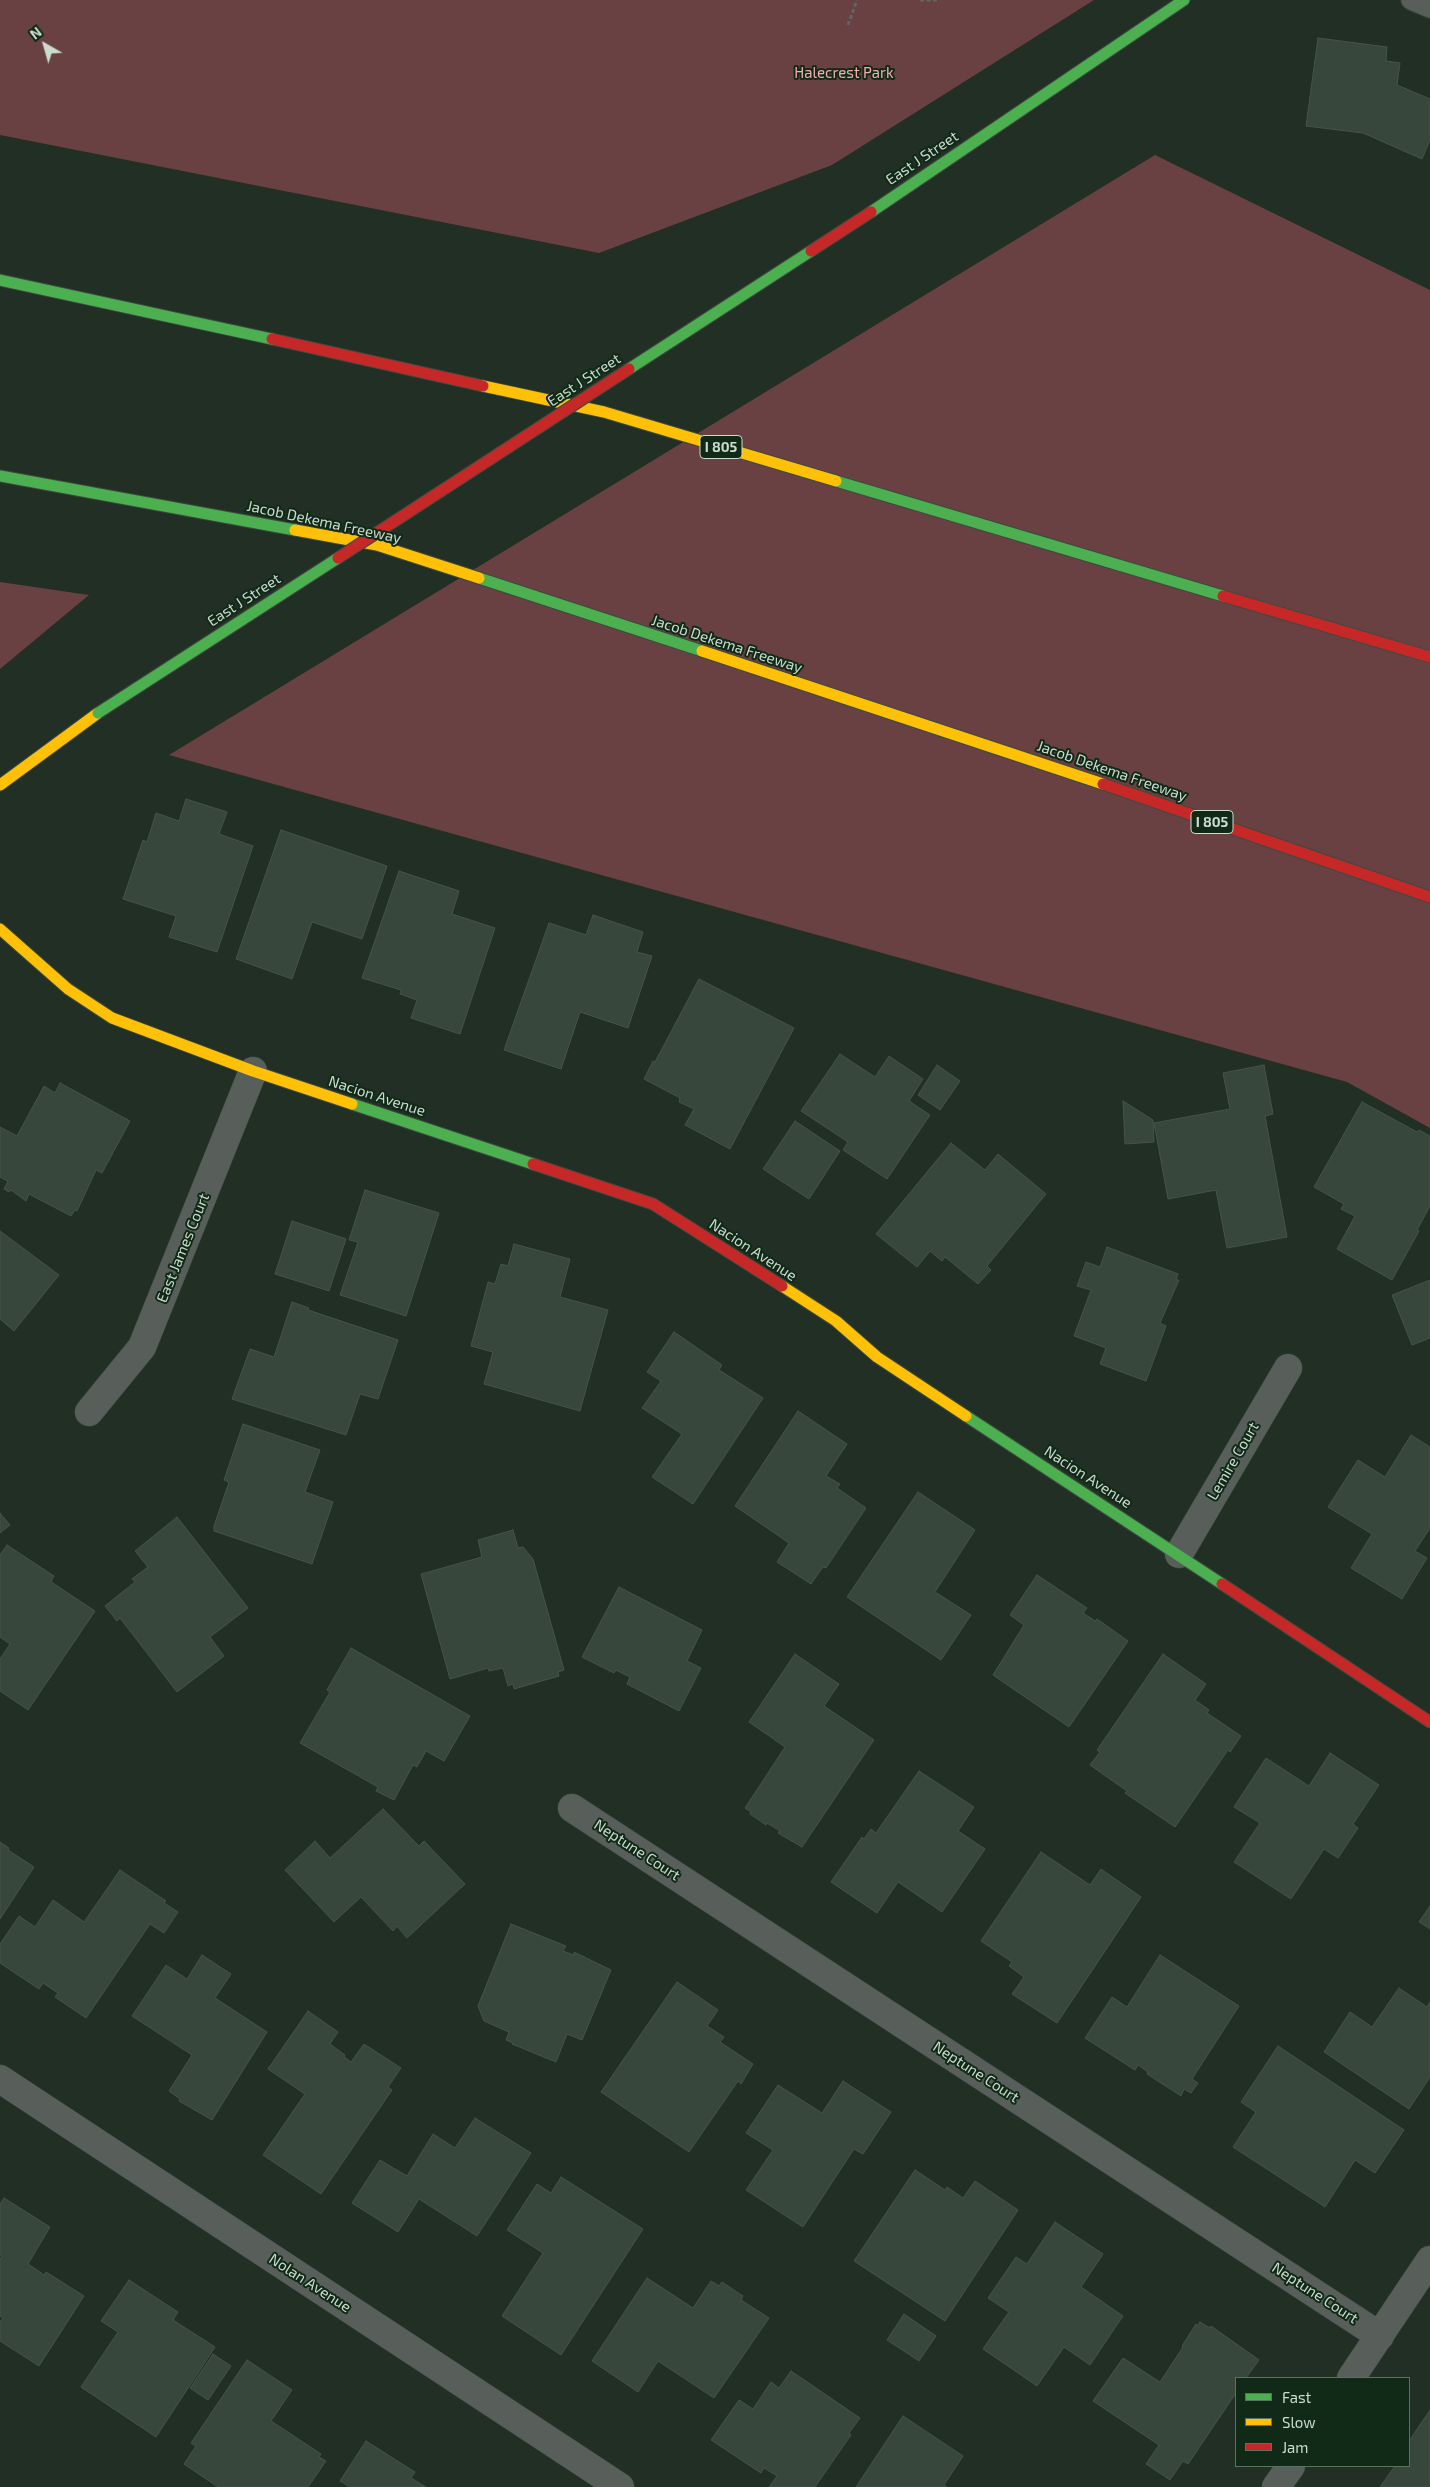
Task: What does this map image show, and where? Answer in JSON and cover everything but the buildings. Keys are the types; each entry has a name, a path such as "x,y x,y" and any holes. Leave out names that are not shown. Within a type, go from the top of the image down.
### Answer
{"main road":[{"name":"East J Street","path":"0,785 98,713 871,212 1184,0"},
{"name":"I 805","path":"0,280 604,412 1430,657"},
{"name":"Jacob Dekema Freeway","path":"0,476 377,545 1004,750 1424,895 1430,901"},
{"name":"Nacion Avenue","path":"0,929 27,956 54,978 112,1018 253,1071 653,1204 836,1321 877,1357 1179,1554 1430,1722"}],"street":[{"name":"East James Court","path":"89,1412 142,1347 253,1071"},
{"name":"Lemire Court","path":"1179,1554 1288,1368"},
{"name":"Neptune Court","path":"572,1808 1380,2336"},
{"name":"Nolan Avenue","path":"0,2079 620,2487"},
{"path":"1352,2377 1430,2260"},
{"path":"1276,2487 1290,2467"}],"lane":[{"path":"1411,0 1430,8"}],"path":[{"path":"848,25 857,0"},
{"path":"920,0 938,0"}],"green space":[{"name":"Halecrest Park","path":"0,0 1094,0 832,165 599,253 0,135"},
{"path":"1155,155 1430,290 1430,1128 1347,1082 169,755"},
{"path":"0,582 89,595 0,669"}],"traffic: fast":[{"path":"871,212 1184,0"},
{"path":"629,369 811,251"},
{"path":"0,280 272,339"},
{"path":"0,476 295,530"},
{"path":"836,481 1223,596"},
{"path":"98,713 338,558"},
{"path":"479,578 702,651"},
{"path":"352,1104 533,1164"},
{"path":"966,1416 1222,1584"}],"traffic: slow":[{"path":"483,386 604,412 836,481"},
{"path":"295,530 377,545 479,578"},
{"path":"702,651 1103,784"},
{"path":"0,785 98,713"},
{"path":"0,929 68,989 112,1018 253,1071 352,1104"},
{"path":"782,1286 836,1321 877,1357 966,1416"}],"traffic: jam":[{"path":"811,251 871,212"},
{"path":"272,339 483,386"},
{"path":"338,558 629,369"},
{"path":"1223,596 1430,657"},
{"path":"1103,784 1430,897"},
{"path":"533,1164 653,1204 782,1286"},
{"path":"1222,1584 1430,1722"}]}
